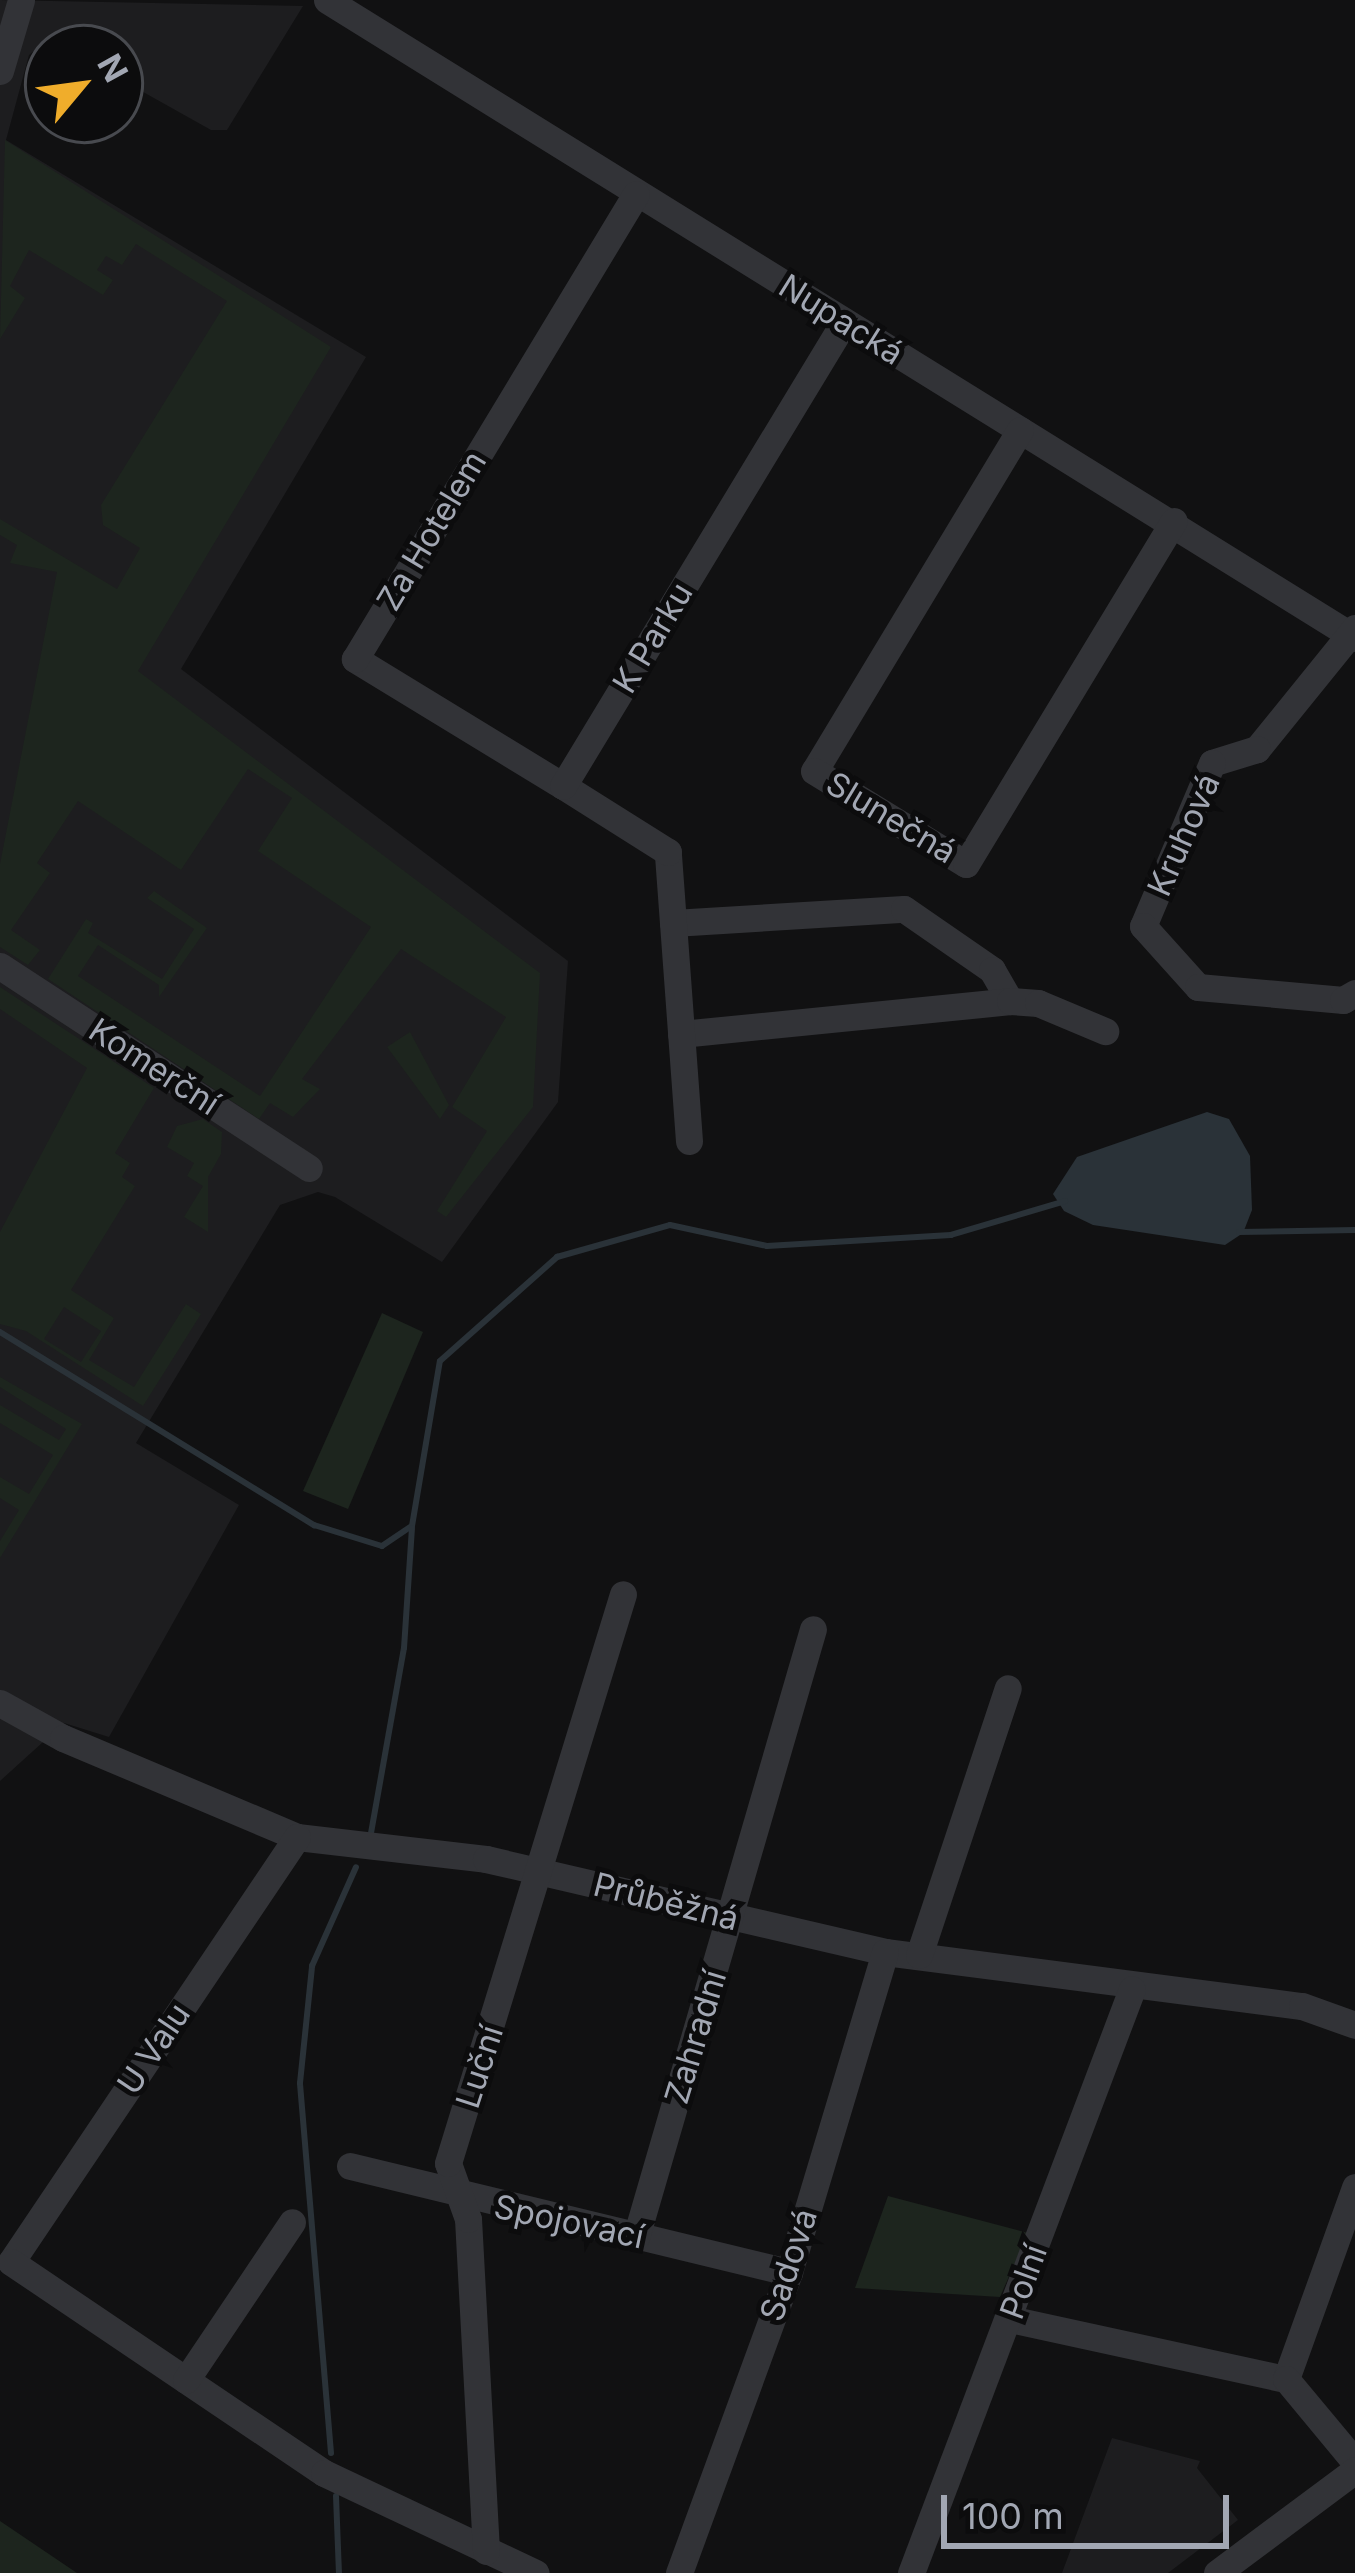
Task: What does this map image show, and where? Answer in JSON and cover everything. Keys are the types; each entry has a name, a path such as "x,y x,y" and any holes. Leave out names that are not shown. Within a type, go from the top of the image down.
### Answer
{"street":[{"path":"0,71 21,0"},
{"name":"Nupacká","path":"327,0 1354,634"},
{"name":"Za Hotelem","path":"562,786 355,659 636,194"},
{"name":"K Parku","path":"562,786 844,322"},
{"name":"Slunečná","path":"1020,430 814,771 966,864 1174,521"},
{"name":"Kruhová","path":"1354,634 1257,749 1212,763 1143,926 1198,987 1343,1000 1355,992"},
{"path":"562,786 668,852 689,1141"},
{"path":"673,922 904,909 992,970 1010,1001"},
{"name":"Komerční","path":"0,966 308,1168"},
{"path":"681,1034 1010,1001 1038,1003 1106,1031"},
{"name":"Luční","path":"487,2551 468,2219 448,2163 623,1594"},
{"name":"Zahradní","path":"635,2237 732,1920 813,1629"},
{"path":"919,1955 1008,1688"},
{"name":"Průběžná","path":"0,1703 297,1837 536,1870 732,1920 885,1952 1132,1989 1303,2006 1355,2025"},
{"name":"U Valu","path":"297,1837 6,2270 356,2490 536,2573"},
{"name":"Sadová","path":"679,2573 789,2272 885,1952"},
{"name":"Polní","path":"911,2573 1132,1989"},
{"name":"Spojovací","path":"350,2166 789,2272"},
{"path":"1286,2379 1355,2187"},
{"path":"186,2380 292,2222"},
{"path":"1010,2319 1286,2379 1355,2466 1217,2573"}],"shaded area":[{"path":"0,0 303,6 227,130 211,130 144,92 144,24 24,24 24,73 6,140 366,357 181,669 568,961 558,1102 442,1262 335,1197 318,1192 280,1205 136,1443 239,1505 109,1737 64,1723 0,1781"},
{"path":"5,140 331,347 138,671 540,973 533,1107 446,1217 437,1211 487,1131 452,1107 506,1017 401,949 302,1079 320,1089 293,1117 270,1103 259,1119 48,979 86,919 93,923 88,933 162,979 194,929 147,898 154,891 207,928 159,997 159,985 98,945 78,976 260,1096 371,927 258,851 292,798 248,769 181,870 78,801 37,863 50,873 11,930 40,950 28,965 0,947 0,864 57,572 10,563 17,545 0,535 0,519 117,589 140,548 103,525 101,505 227,301 136,244 122,265 106,256 97,270 113,280 103,295 29,250 10,286 25,298 0,339"},
{"path":"0,987 154,1088 115,1153 130,1163 122,1177 135,1186 71,1290 114,1318 89,1360 134,1387 186,1304 201,1314 143,1406 26,1331 0,1324 0,1232 87,1068 0,1009","holes":["64,1307 101,1331 81,1362 44,1339"]},
{"path":"410,1032 449,1105 440,1119 387,1047"},
{"path":"1207,1112 1229,1119 1250,1156 1252,1210 1243,1233 1225,1245 1093,1225 1064,1211 1053,1194 1077,1157"},
{"path":"203,1119 222,1132 221,1154 208,1177 208,1232 184,1217 203,1186 187,1176 194,1163 167,1147 177,1126"},
{"path":"382,1313 423,1332 348,1509 303,1491"},
{"path":"0,1377 82,1424 0,1558 0,1541 19,1510 0,1498 0,1477 29,1494 53,1455 0,1423 0,1405 59,1440 66,1429 0,1387"},
{"path":"888,2196 1028,2233 1000,2297 855,2288"},
{"path":"1112,2438 1200,2461 1197,2468 1238,2520 1168,2573 1062,2573"},
{"path":"0,2521 77,2573 0,2573"}],"waterway":[{"path":"0,1332 314,1525 382,1546 412,1526 440,1361 557,1257 670,1225 767,1246 951,1235 1065,1201"},
{"path":"1239,1232 1355,1230"},
{"path":"371,1833 404,1648 412,1528"},
{"path":"331,2453 300,2083 312,1966 356,1867"},
{"path":"336,2496 339,2573"}]}
